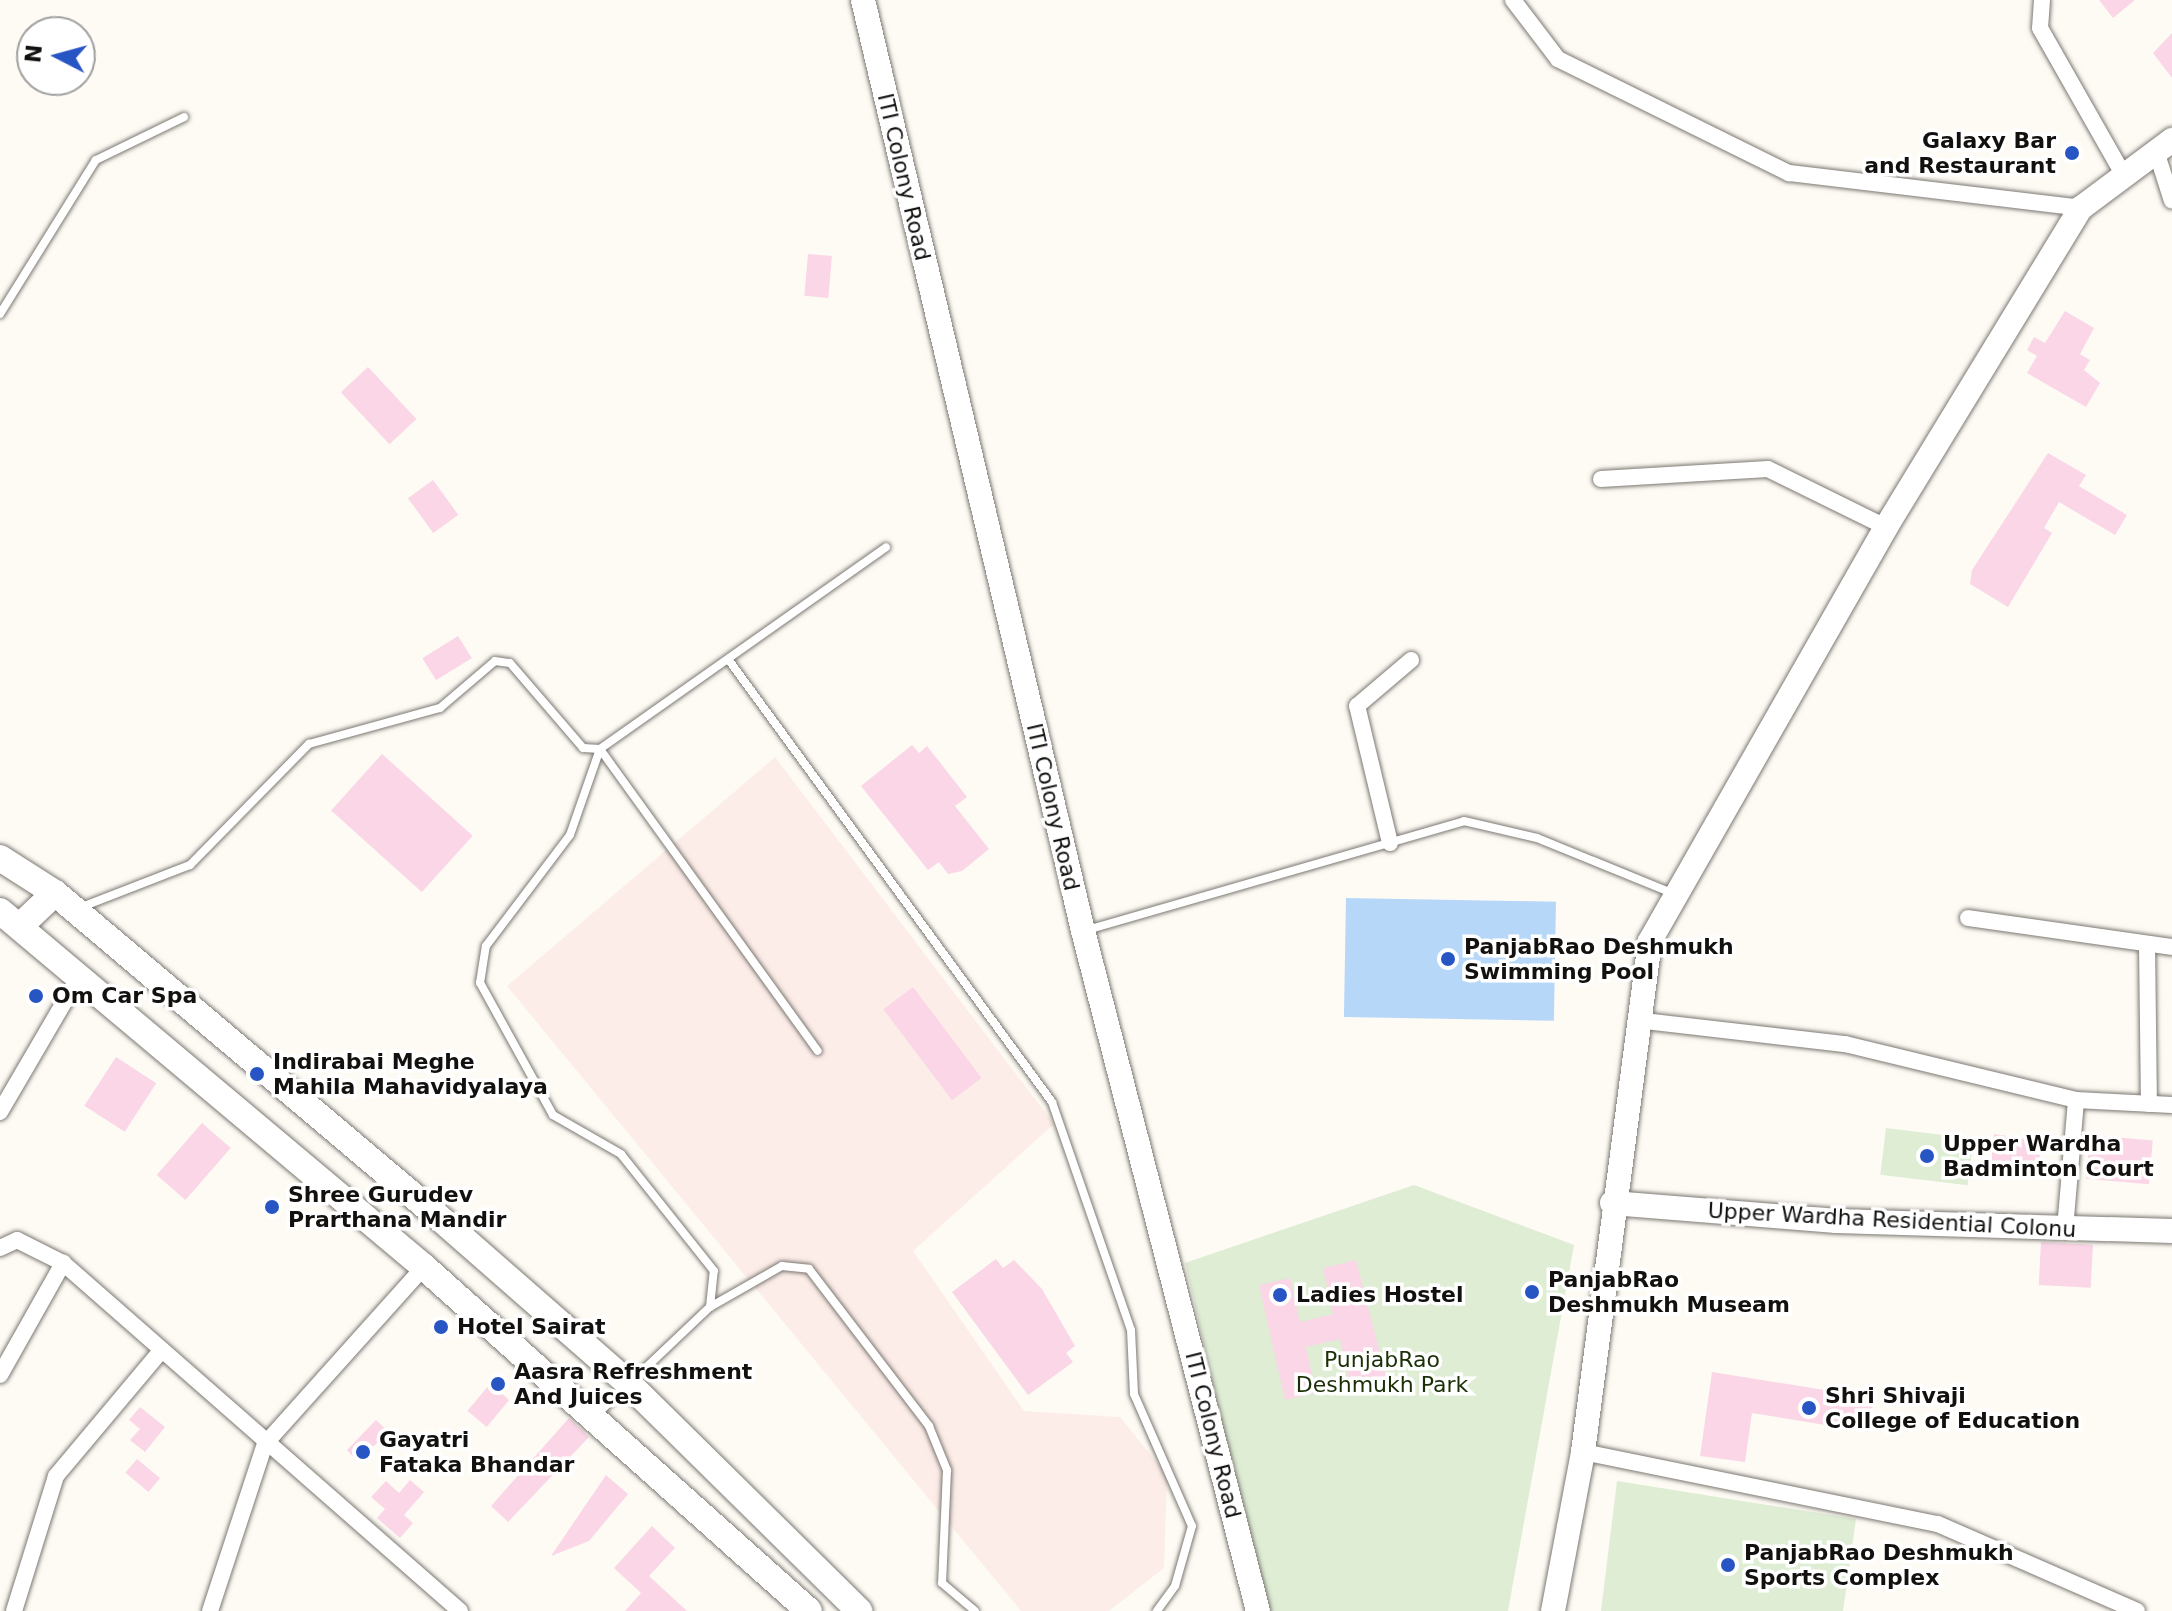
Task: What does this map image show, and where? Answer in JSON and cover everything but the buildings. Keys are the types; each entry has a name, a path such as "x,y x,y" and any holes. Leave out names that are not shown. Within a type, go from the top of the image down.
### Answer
{"main road":[{"path":"0,858 65,902 628,1383 859,1611"},
{"path":"10,918 65,902"},
{"path":"10,918 424,1267 809,1611"}],"street":[{"name":"ITI Colony Road","path":"863,0 1083,931 1258,1611"},
{"path":"1513,0 1558,59 1789,173 2081,208"},
{"path":"2042,0 2040,28 2124,176"},
{"path":"1553,1611 1583,1452 1612,1203 1636,1020 1650,941 1886,527 2081,208 2164,146 2172,201"},
{"path":"1601,479 1768,469 1886,527"},
{"path":"1390,843 1357,706 1411,660"},
{"path":"1968,918 2172,947"},
{"path":"2147,944 2149,1104"},
{"path":"0,1112 79,977"},
{"path":"1636,1020 1845,1044 2076,1100 2172,1105"},
{"path":"2065,1229 2076,1100"},
{"name":"Upper Wardha Residential Colonu","path":"1612,1203 2065,1229 2172,1231"},
{"path":"0,1248 17,1240 63,1263 265,1444 460,1611"},
{"path":"0,1375 63,1263"},
{"path":"210,1611 265,1444 424,1267"},
{"path":"14,1611 56,1476 161,1351"},
{"path":"1583,1452 1938,1524 2137,1611"}],"lane":[{"path":"0,314 96,160 184,117"},
{"path":"710,1307 714,1271 621,1154 553,1115 480,983 486,946 570,835 600,749 886,547"},
{"path":"728,659 1052,1102 1131,1330 1134,1394 1192,1526 1175,1586 1157,1611"},
{"path":"65,902 190,865 309,744 440,708 495,661 510,663 583,748 600,749"},
{"path":"600,749 818,1051"},
{"path":"1083,931 1464,821 1537,838 1677,895"},
{"path":"593,1418 710,1307 782,1266 809,1269 929,1426 947,1470 942,1583 975,1611"}],"shaded area":[{"path":"775,757 1054,1124 913,1251 1024,1411 1120,1417 1167,1475 1164,1568 1109,1611 1021,1611 507,986"}],"green space":[{"name":"Upper Wardha Badminton Court","path":"1886,1128 1973,1139 1968,1185 1880,1175"},
{"name":"PunjabRao Deshmukh Park","path":"1414,1185 1574,1245 1508,1611 1267,1611 1185,1263"},
{"name":"PanjabRao Deshmukh Sports Complex","path":"1617,1481 1856,1519 1843,1611 1601,1611"}],"water":[{"name":"PanjabRao Deshmukh Swimming Pool","path":"1346,898 1556,902 1554,1021 1344,1017"}],"place":[{"name":"Galaxy Bar and Restaurant","path":"2072,153"},
{"name":"PanjabRao Deshmukh Swimming Pool","path":"1448,959"},
{"name":"Om Car Spa","path":"36,996"},
{"name":"Indirabai Meghe Mahila Mahavidyalaya","path":"257,1074"},
{"name":"Upper Wardha Badminton Court","path":"1927,1156"},
{"name":"Shree Gurudev Prarthana Mandir","path":"272,1207"},
{"name":"PanjabRao Deshmukh Museam","path":"1532,1292"},
{"name":"Ladies Hostel","path":"1280,1295"},
{"name":"Hotel Sairat","path":"441,1327"},
{"name":"Aasra Refreshment And Juices","path":"498,1384"},
{"name":"Shri Shivaji College of Education","path":"1809,1408"},
{"name":"Gayatri Fataka Bhandar","path":"363,1452"},
{"name":"PanjabRao Deshmukh Sports Complex","path":"1728,1565"}]}
